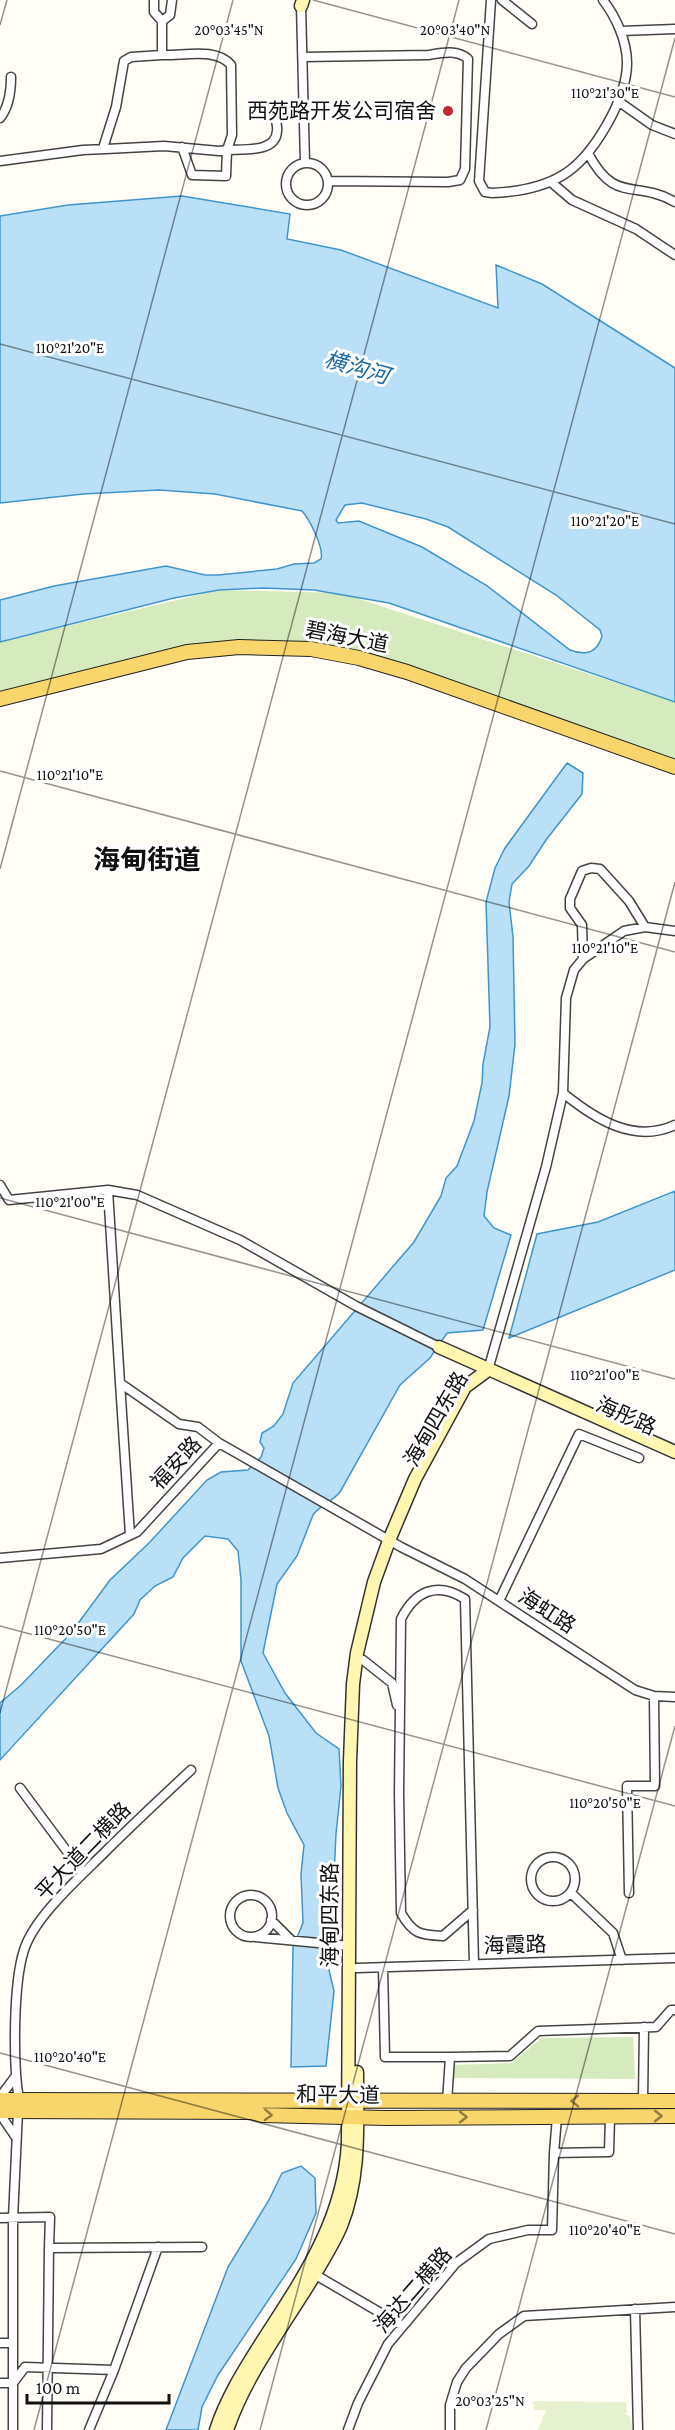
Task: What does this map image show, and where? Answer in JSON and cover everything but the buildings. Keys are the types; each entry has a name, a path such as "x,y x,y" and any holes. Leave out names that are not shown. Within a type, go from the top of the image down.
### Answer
{"main road":[{"name":"碧海大道","path":"0,693 201,644 237,641 311,644 352,651 400,664 675,758"},
{"name":"碧海大道","path":"0,699 187,652 238,647 311,649 359,658 399,669 675,767"},
{"path":"439,1347 488,1370"},
{"name":"海彤路","path":"488,1370 675,1452"},
{"name":"海彤路","path":"488,1370 503,1382 675,1458"},
{"name":"海甸四东路","path":"227,2430 234,2410 250,2381 337,2236 349,2203 356,2164 350,1946 350,1772 353,1684 357,1653 369,1604 417,1493 443,1439 471,1391 488,1370"},
{"name":"海甸四东路","path":"216,2430 234,2389 330,2226 346,2170 353,2109 357,1968 358,1744 363,1660 375,1605 395,1544"},
{"name":"和平大道","path":"0,2098 18,2106"},
{"name":"和平大道","path":"0,2112 18,2106 251,2112 262,2115 447,2102 675,2101"},
{"name":"和平大道","path":"353,2109 557,2116 675,2116"}],"street":[{"path":"154,0 154,12 162,21 162,55"},
{"path":"162,21 170,15 172,0"},
{"path":"491,0 479,181 486,192 492,193 519,191 551,182 565,174 588,153 612,115 618,101 627,64 621,31 603,0"},
{"path":"502,0 532,24"},
{"path":"302,2 305,163"},
{"path":"621,31 675,29"},
{"path":"303,57 428,55 442,52 460,53 468,59 465,169 460,180 448,182 328,181"},
{"path":"106,149 104,145 116,107 124,61 131,57 162,55 222,57 231,65 232,135 227,150 226,176 192,175 182,147"},
{"path":"0,118 5,112 10,95 11,77"},
{"path":"618,101 652,125 675,134"},
{"path":"0,161 82,150 182,147 219,151 264,147 273,143 276,136 277,124 268,109"},
{"path":"588,153 602,176 612,184 622,188 663,195 675,202"},
{"path":"305,163 322,169 328,181 321,200 307,205 294,201 286,188 286,181 292,169 305,163"},
{"path":"551,182 572,200 636,229 675,255"},
{"path":"583,959 582,925 570,908 570,899 582,871 600,869 629,901 645,927"},
{"path":"488,1370 546,1167 563,1093 566,998 574,970 583,959 624,931 645,927 675,932"},
{"path":"563,1093 618,1129 640,1133 662,1131 675,1125"},
{"path":"560,1104 577,1104"},
{"path":"0,1185 9,1200 108,1190 137,1195 240,1240 356,1306 439,1347"},
{"path":"108,1190 130,1535"},
{"path":"120,1383 180,1424 198,1427 219,1443"},
{"path":"499,1601 579,1434 639,1458"},
{"name":"福安路","path":"0,1558 101,1548 137,1532 219,1443 395,1544"},
{"name":"海虹路","path":"395,1544 465,1579 635,1690 654,1696 675,1697"},
{"path":"465,1579 474,1964"},
{"path":"465,1599 456,1593 444,1590 427,1592 409,1604 401,1619 401,1913 411,1929 425,1935 443,1936 473,1910"},
{"path":"363,1660 392,1683 400,1720"},
{"path":"629,1893 627,1786 655,1786 654,1696"},
{"name":"平大道二横路","path":"13,2430 13,2218 18,2106 15,2078 18,1978 24,1949 41,1921 83,1873 191,1770"},
{"path":"20,1788 83,1873"},
{"path":"554,1857 567,1862 575,1873 576,1880 571,1893 565,1899 550,1902 536,1895 531,1880 535,1866 547,1858 554,1857"},
{"path":"571,1893 613,1933 622,1960"},
{"path":"291,1940 271,1920 269,1906 265,1901 253,1895 240,1898 231,1909 231,1923 239,1933 252,1937 350,1946"},
{"path":"252,1937 264,1932 271,1920"},
{"name":"海霞路","path":"357,1968 675,1958"},
{"path":"383,1967 385,2057 510,2056 538,2031 656,2027 671,2010 675,2010"},
{"path":"643,2101 644,2027"},
{"path":"447,2102 450,2057"},
{"path":"0,2098 15,2078"},
{"path":"0,2112 15,2136"},
{"path":"557,2116 554,2153 609,2152 610,2117"},
{"name":"海达二横路","path":"348,2430 358,2403 388,2344 456,2263 489,2239 528,2230 552,2230 554,2153"},
{"path":"0,2217 50,2217 47,2430"},
{"path":"89,2430 114,2370 158,2247"},
{"path":"49,2248 202,2247"},
{"path":"314,2274 403,2326"},
{"path":"450,2430 450,2405 457,2382 466,2368 499,2334 524,2316 675,2307"},
{"path":"635,2309 638,2430"},
{"path":"0,2343 13,2343"},
{"path":"0,2383 13,2383 25,2367 114,2370"}],"green space":[{"path":"219,590 341,593 675,702 675,759 352,651 213,643 0,693 0,642"},
{"path":"633,2037 635,2079 454,2078 454,2065 511,2063 542,2038"},
{"path":"533,2401 626,2402 627,2413 624,2413 630,2417 633,2430 538,2430 546,2410 534,2410"}],"water":[{"name":"横沟河","path":"182,196 290,214 287,239 341,250 498,308 496,265 542,284 675,368 675,702 389,603 314,590 263,588 219,590 174,598 0,642 0,600 54,586 166,566 205,575 218,575 277,569 294,564 314,563 321,559 316,534 302,511 215,494 159,490 83,494 0,503 0,216 68,205","holes":["362,503 448,527 556,595 600,630 602,636 600,642 590,652 581,653 570,650 486,585 422,547 359,521 338,523 336,520 345,505"]},
{"path":"567,763 583,773 582,794 529,866 512,884 509,902 513,937 515,1044 509,1096 487,1192 484,1216 494,1228 511,1235 483,1330 447,1333 430,1358 400,1385 340,1492 313,1515 297,1556 277,1584 263,1653 285,1693 316,1733 339,1749 341,1786 332,1919 324,1949 334,1991 326,2066 291,2067 293,1947 303,1923 301,1874 304,1845 287,1813 278,1788 269,1736 241,1661 241,1580 238,1551 228,1539 205,1536 183,1558 173,1577 155,1586 140,1600 134,1614 0,1760 0,1703 21,1685 71,1633 110,1580 149,1543 207,1480 221,1472 248,1470 261,1457 264,1448 260,1442 262,1433 274,1426 283,1414 293,1383 414,1242 441,1196 446,1178 457,1166 474,1121 490,1027 486,902 495,868 505,848"},
{"path":"675,1191 675,1270 509,1338 537,1234 598,1222"},
{"path":"301,2166 315,2178 316,2213 296,2259 218,2375 202,2407 198,2430 166,2430 228,2267 269,2200 282,2173"}],"place":[{"name":"西苑路开发公司宿舍","path":"448,111"}],"district":[{"name":"海甸街道","path":"147,860"}]}
